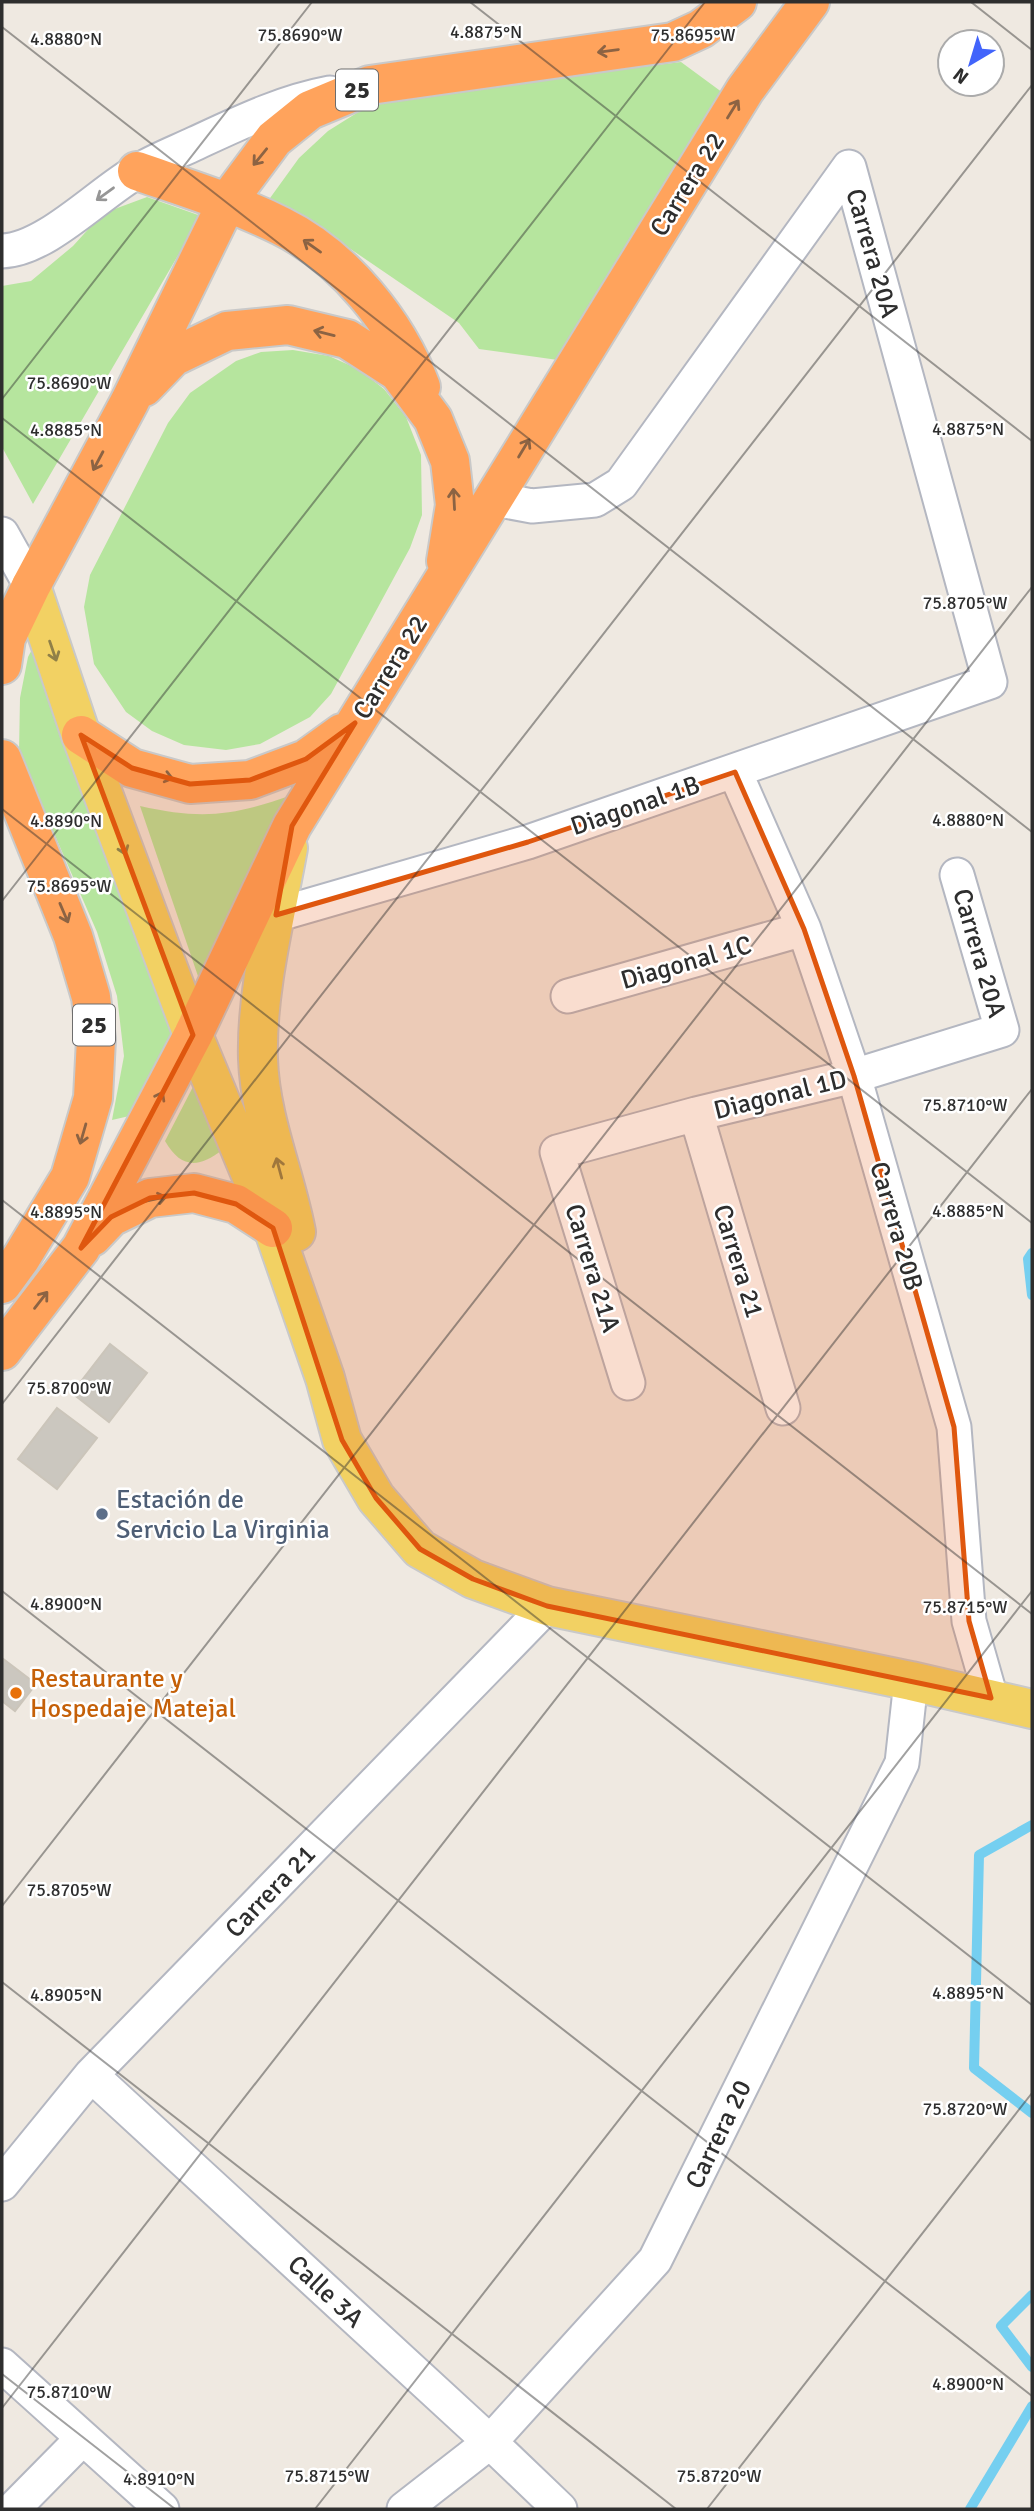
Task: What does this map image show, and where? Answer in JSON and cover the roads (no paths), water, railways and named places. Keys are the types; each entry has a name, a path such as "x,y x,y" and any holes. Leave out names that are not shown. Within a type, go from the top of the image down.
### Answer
{"highway":[{"name":"25","path":"2,665 6,638 31,586 130,401 227,202 274,139 310,110 370,85 674,42 701,29 737,2"},
{"name":"Carrera 22","path":"2,1351 80,1248 192,1035 292,826 745,90 810,2"},
{"path":"137,171 227,202 284,227 335,262 378,307 411,361 450,461 455,505 450,547 437,590"},
{"path":"130,401 173,358 183,352 227,331 288,325 347,339 398,372 433,419"},
{"path":"81,735 132,768 190,784 250,780 306,759 355,723"},
{"name":"25","path":"2,759 74,936 91,997 96,1039 93,1098 70,1177 2,1284"},
{"path":"80,1248 111,1217 150,1198 194,1193 236,1204 273,1228"}],"main road":[{"path":"31,586 81,735 192,1035 273,1228 325,1378 342,1440 376,1498 420,1549 473,1579 547,1606 911,1681 1032,1709"},
{"path":"292,826 262,996 258,1061 266,1119 295,1224 325,1378"}],"street":[{"path":"2,251 11,250 50,233 137,171 253,116 309,97 370,85"},
{"name":"Carrera 20A","path":"494,499 532,506 595,500 621,484 849,167 990,682"},
{"path":"2,534 31,586"},
{"name":"Diagonal 1B","path":"276,915 528,842 990,682"},
{"name":"Carrera 20B","path":"735,772 804,929 854,1076 954,1427 969,1621 991,1698"},
{"name":"Carrera 20A","path":"957,875 1002,1030"},
{"name":"Diagonal 1C","path":"568,996 804,929"},
{"name":"Diagonal 1D","path":"557,1152 695,1114 854,1076 1002,1030"},
{"name":"Carrera 21","path":"695,1114 783,1408"},
{"name":"Carrera 21A","path":"557,1152 628,1383"},
{"name":"Carrera 21","path":"2,2184 90,2075 547,1606"},
{"name":"Carrera 20","path":"404,2509 490,2442 655,2260 902,1763 911,1681"},
{"name":"Calle 3A","path":"90,2075 560,2509"},
{"path":"2,2365 162,2509"},
{"path":"13,2509 82,2439"}],"waterway":[{"path":"1032,1253 1028,1259 1032,1295"},
{"path":"1032,1825 979,1855 974,2068 1032,2113"},
{"path":"1032,2295 1001,2326 1032,2367"},
{"path":"970,2509 1032,2406"}],"place":[{"name":"Estación de Servicio La Virginia","path":"102,1514"},
{"name":"Restaurante y Hospedaje Matejal","path":"16,1693"}]}
